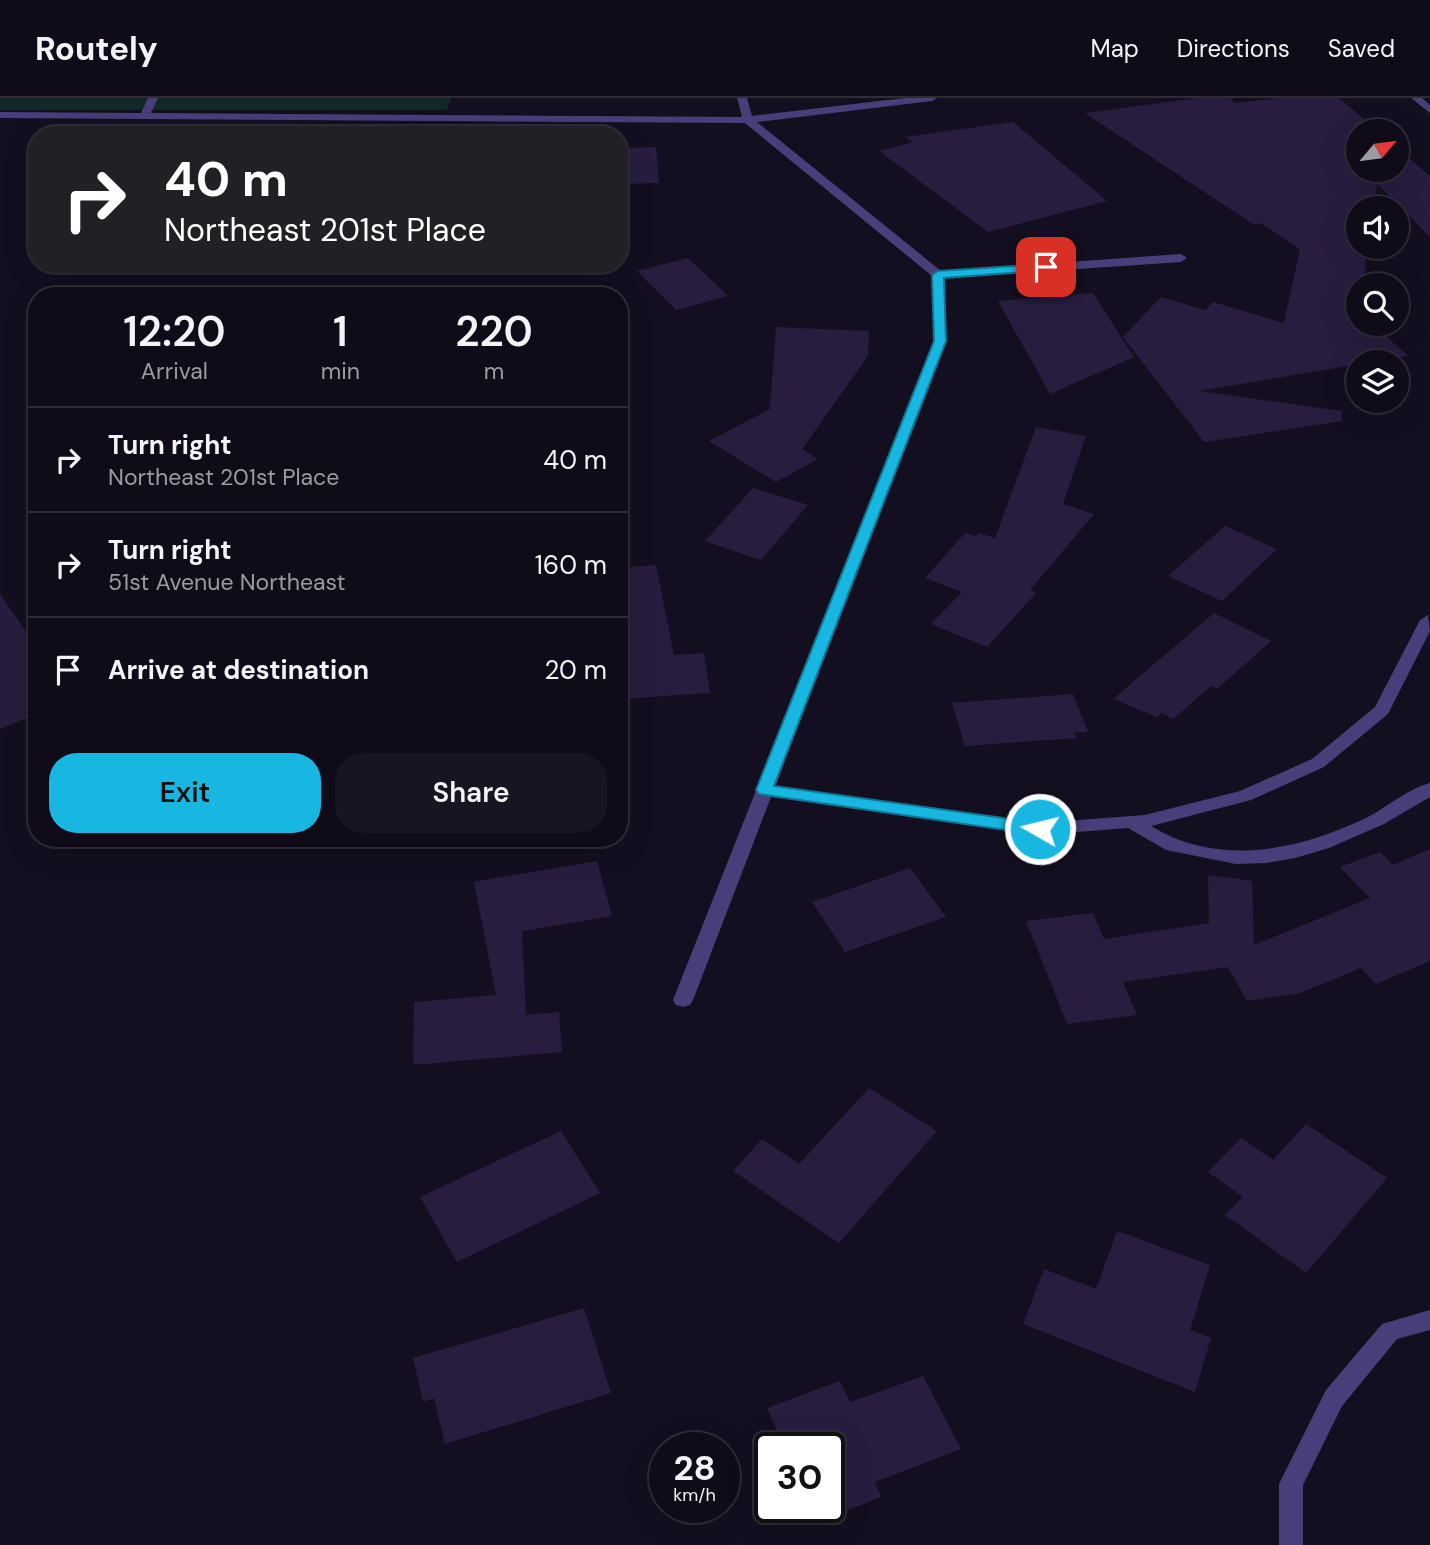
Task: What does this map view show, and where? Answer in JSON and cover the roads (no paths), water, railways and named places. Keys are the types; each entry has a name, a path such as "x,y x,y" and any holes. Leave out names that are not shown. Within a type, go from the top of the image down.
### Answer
{"street":[{"path":"145,115 153,98"},
{"path":"742,98 748,120 938,275 1181,258"},
{"path":"0,116 748,120 932,98"},
{"path":"1416,98 1430,110"},
{"path":"683,1000 940,341 938,275"},
{"path":"764,790 1040,829 1131,822 1245,796 1318,763 1382,710 1428,620"},
{"path":"1131,822 1169,844 1228,858 1264,857 1304,851 1345,837 1378,821 1430,789"},
{"path":"1291,1545 1291,1484 1334,1398 1390,1332 1430,1320"}]}
